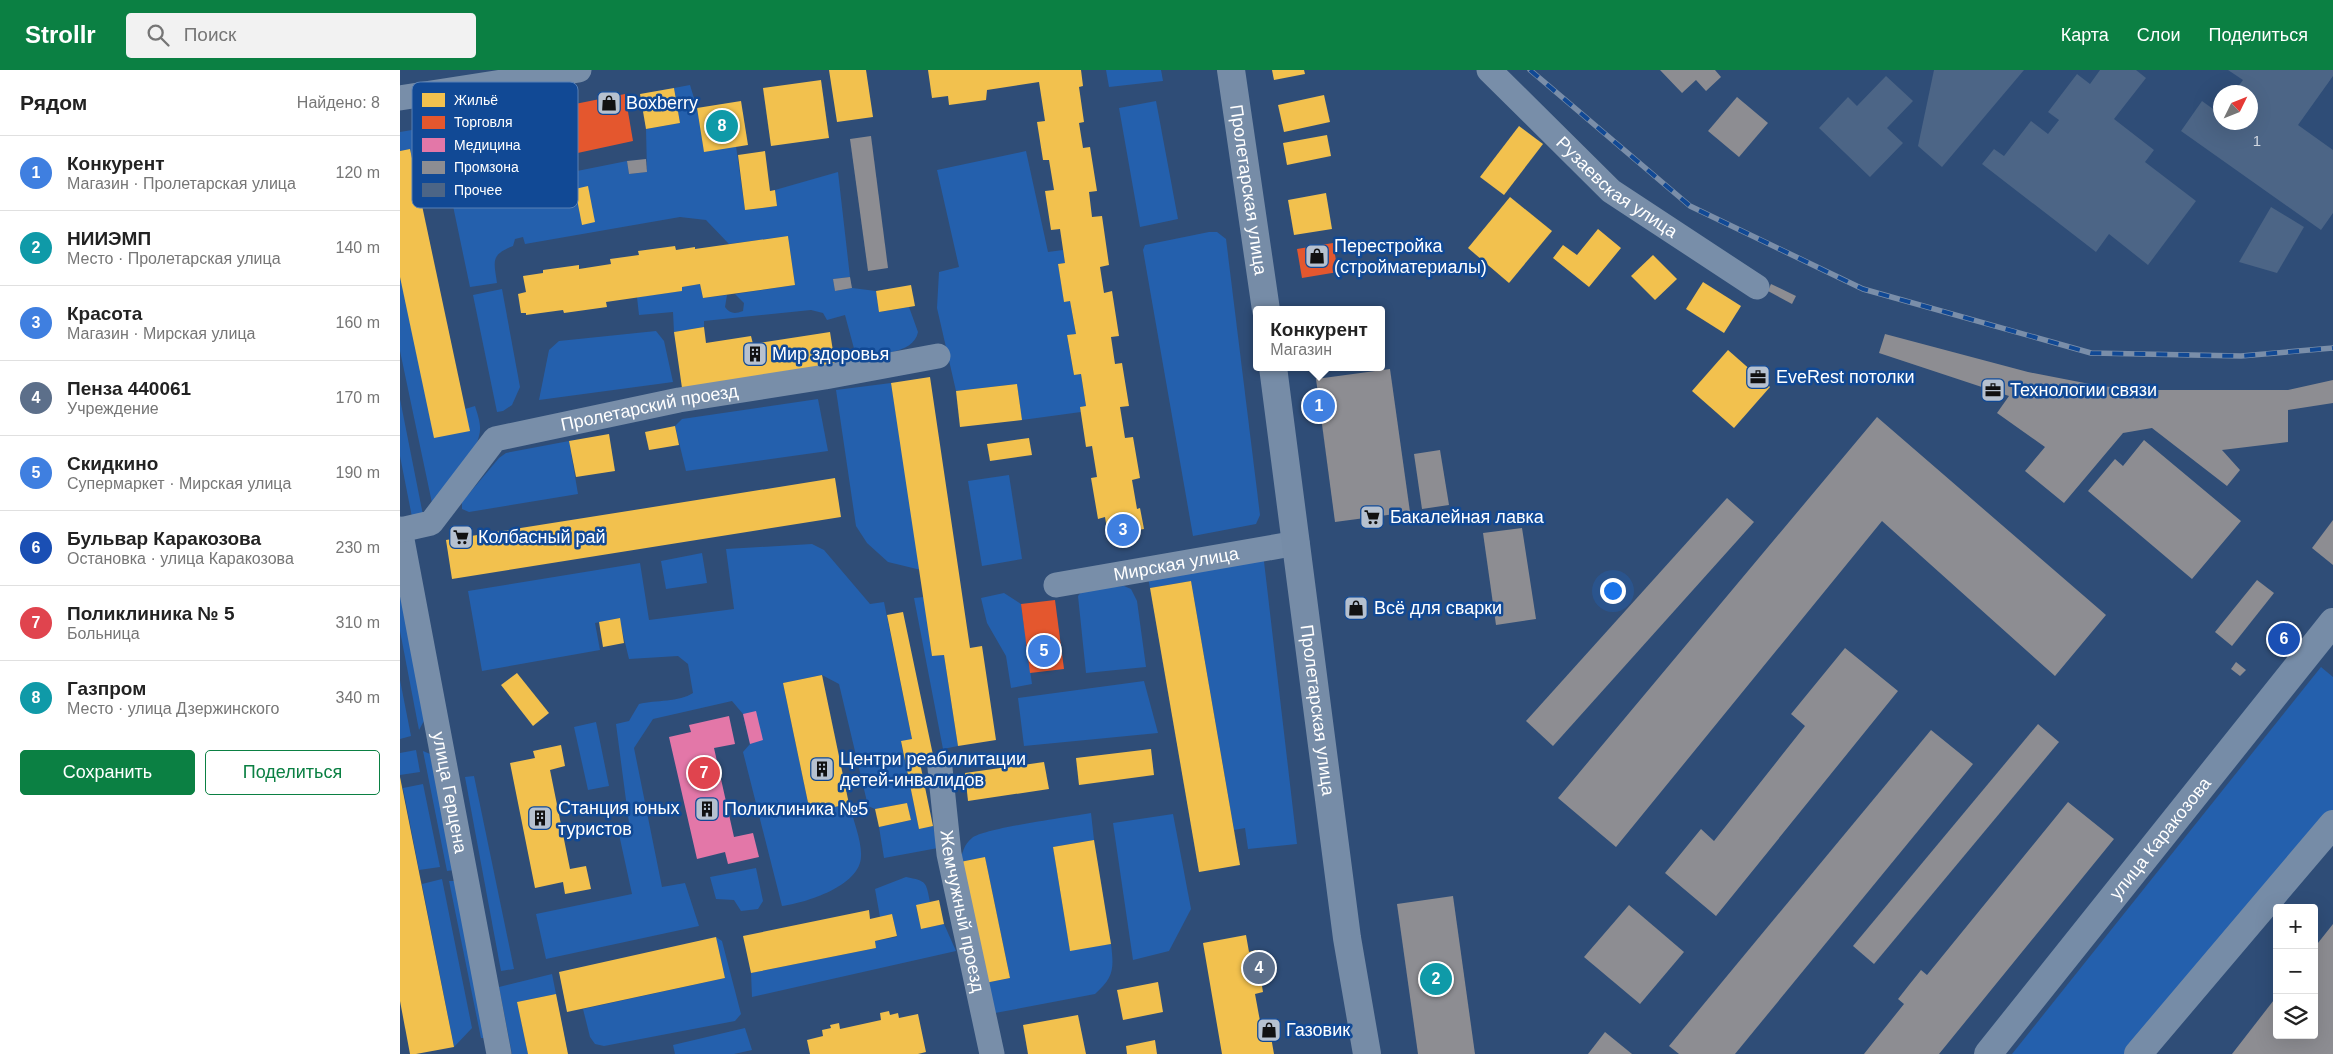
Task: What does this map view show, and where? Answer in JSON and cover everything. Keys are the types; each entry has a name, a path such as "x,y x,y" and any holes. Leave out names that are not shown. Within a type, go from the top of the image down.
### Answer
{"main road":[{"name":"Пролетарская улица","path":"1231,70 1265,306"},
{"name":"Пролетарская улица","path":"1274,371 1347,938 1367,1054"},
{"name":"улица Каракозова","path":"1988,1054 2333,622"},
{"path":"2138,1054 2333,824"}],"street":[{"path":"502,82 579,70"},
{"name":"Рузаевская улица","path":"1489,70 1611,191 1757,287"},
{"name":"Пролетарский проезд","path":"400,529 431,522 495,440 680,400 825,377 938,356"},
{"name":"улица Герцена","path":"400,529 499,1054"},
{"name":"Мирская улица","path":"1056,585 1297,543"},
{"name":"Жемчужный проезд","path":"940,768 949,854 992,1054"}],"shaded area":[{"path":"1106,70 1161,70 1163,81 1109,87"},
{"path":"690,85 697,108 704,151 736,146 745,210 777,206 775,190 838,172 850,277 833,279 835,291 852,288 876,291 880,312 909,307 918,332 915,340 909,345 892,352 856,356 845,315 827,320 823,313 811,310 704,321 704,327 674,332 673,312 639,315 637,297 682,291 682,287 700,284 703,298 727,295 725,307 735,313 743,311 744,303 735,294 795,285 788,236 729,244 706,220 680,217 525,244 523,237 515,239 513,246 500,252 495,260 497,283 470,287 453,208 578,208 578,171 627,161 629,174 647,172 646,129 680,123 674,88"},
{"path":"1156,101 1178,219 1140,227 1119,108"},
{"path":"412,130 412,158 410,149 400,151 400,132"},
{"path":"1026,151 1048,252 1063,250 1065,263 1058,264 1064,301 1070,301 1076,334 1067,336 1074,375 1081,374 1086,406 1080,407 1081,412 1022,420 1017,384 956,391 937,308 939,272 959,267 937,170"},
{"path":"1217,232 1226,239 1260,515 1256,524 1193,536 1143,250 1145,245"},
{"path":"400,277 465,409 475,406 480,425 476,445 466,463 432,503 400,351"},
{"path":"502,289 520,387 512,405 503,411 497,412 473,295"},
{"path":"656,331 664,341 673,382 539,400 549,350 559,341"},
{"path":"891,383 921,570 888,562 867,543 856,526 836,390"},
{"path":"400,399 423,515 412,517 400,456"},
{"path":"818,399 828,451 686,471 675,426 682,419"},
{"path":"569,441 578,494 469,512 462,509 462,502 499,458 506,453"},
{"path":"1009,475 1022,559 982,566 968,481"},
{"path":"812,544 824,550 870,604 884,602 912,739 901,742 919,828 933,826 938,848 884,858 879,827 911,820 907,803 875,809 868,806 839,684 822,675 783,683 810,812 849,804 859,837 861,856 859,867 842,884 817,897 782,906 743,752 750,744 743,714 732,701 653,719 634,748 662,887 685,883 699,926 546,959 536,914 632,894 617,825 629,823 616,724 629,721 639,704 674,699 693,693 688,664 678,656 629,659 619,618 595,623 600,650 482,671 468,591 640,563 649,620 734,609 726,549"},
{"path":"702,553 707,583 666,589 661,561"},
{"path":"1263,553 1297,844 1248,849 1245,828 1234,830 1191,581 1150,588 1148,577"},
{"path":"1124,586 1131,589 1137,601 1146,667 1086,673 1078,596 1083,590"},
{"path":"400,590 425,719 419,730 400,631"},
{"path":"1004,593 1021,604 1032,684 1011,688 1006,656 987,623 981,598"},
{"path":"924,597 932,656 944,655 958,746 943,749 914,598"},
{"path":"2321,667 2333,677 2333,810 2130,1054 2012,1054"},
{"path":"400,680 411,736 400,739"},
{"path":"1144,681 1158,733 1024,746 1018,698"},
{"path":"596,722 609,786 588,790 574,727"},
{"path":"416,750 420,772 400,775 400,753"},
{"path":"423,751 430,754 454,870 447,871"},
{"path":"474,776 514,969 501,971 465,777"},
{"path":"423,784 440,867 419,870 403,788"},
{"path":"1091,813 1094,840 1053,847 1070,950 1111,944 1112,966 1109,977 1095,994 995,1013 985,983 1010,978 985,857 960,862 965,846 972,838 993,830"},
{"path":"1173,814 1191,909 1169,951 1133,960 1113,823"},
{"path":"756,868 763,901 758,909 741,911 734,900 716,899 710,877"},
{"path":"906,877 922,881 928,890 930,902 916,906 921,929 944,924 956,951 752,997 751,973 876,948 875,941 897,937 892,914 880,917 875,889"},
{"path":"442,879 472,1028 454,1047 422,884"},
{"path":"449,881 456,881 487,1038 481,1038"},
{"path":"716,937 722,941 741,1014 735,1021 604,1046 595,1044 590,1037 583,1009 725,978"},
{"path":"552,974 556,994 517,1002 528,1054 512,1054 499,987"},
{"path":"745,1028 752,1050 734,1054 675,1054 673,1045"}],"building: Жильё":[{"path":"829,70 866,70 873,117 837,122"},
{"path":"928,70 1081,70 1083,86 1079,87 1084,122 1079,123 1083,148 1090,147 1097,191 1089,192 1092,217 1102,216 1109,265 1100,267 1104,293 1112,291 1119,336 1111,337 1115,364 1122,363 1129,406 1120,407 1125,438 1133,437 1140,478 1132,480 1137,509 1140,508 1144,529 1108,535 1105,517 1098,519 1091,478 1097,477 1092,446 1086,447 1080,407 1086,406 1081,374 1074,375 1067,335 1076,334 1070,301 1064,302 1058,264 1065,263 1060,229 1051,230 1045,191 1054,190 1049,160 1043,160 1037,122 1045,121 1039,82 987,90 986,100 949,105 948,96 932,98"},
{"path":"1272,70 1304,70 1305,74 1274,80"},
{"path":"821,80 829,138 771,146 763,88"},
{"path":"674,88 680,123 646,129 640,94"},
{"path":"1324,95 1330,122 1284,132 1278,105"},
{"path":"741,101 748,145 704,152 697,108"},
{"path":"1519,126 1543,144 1504,195 1480,177"},
{"path":"1327,135 1331,156 1287,165 1283,143"},
{"path":"410,149 412,158 412,208 423,208 470,431 434,438 400,277 400,151"},
{"path":"765,151 770,191 775,190 777,206 745,210 738,155"},
{"path":"588,186 595,222 582,225 578,204 578,188"},
{"path":"1326,193 1332,229 1294,235 1288,200"},
{"path":"1510,197 1552,231 1509,283 1468,248"},
{"path":"1598,229 1621,248 1589,287 1553,258 1563,245 1577,255"},
{"path":"788,236 795,285 703,298 700,284 682,287 682,291 606,302 607,307 564,313 563,310 526,315 526,313 521,313 518,294 526,292 523,276 543,273 543,270 579,265 579,269 611,264 610,259 639,255 638,251 675,246 676,250 695,247 695,249"},
{"path":"1653,255 1677,279 1655,300 1631,276"},
{"path":"1703,282 1741,306 1724,333 1686,309"},
{"path":"911,285 915,306 879,312 876,291"},
{"name":"Мир здоровья","path":"704,327 706,343 751,336 753,344 830,332 835,364 682,388 674,332"},
{"path":"1728,350 1770,387 1734,428 1692,391"},
{"path":"930,377 970,648 982,646 996,740 958,746 944,655 932,656 891,383"},
{"path":"1017,384 1022,420 960,427 956,391"},
{"path":"675,426 679,445 649,450 645,432"},
{"path":"609,434 615,471 576,477 569,441"},
{"path":"1029,438 1032,455 990,461 987,444"},
{"path":"835,478 841,517 452,579 446,540"},
{"path":"1191,581 1240,865 1199,872 1150,588"},
{"path":"903,612 933,755 919,758 933,826 919,829 901,741 912,739 887,615"},
{"path":"620,618 624,643 603,647 599,622"},
{"path":"517,673 549,713 533,726 501,685"},
{"name":"Центри реабилитации детей-инвалидов","path":"822,675 849,804 810,812 783,683"},
{"name":"Станция юных туристов","path":"561,745 565,766 550,770 570,869 586,866 591,889 565,894 563,882 535,888 510,763 535,758 533,751"},
{"path":"1151,749 1154,775 1079,785 1076,758"},
{"path":"1044,762 1049,789 968,801 965,773"},
{"path":"400,777 454,1047 416,1054 410,1054 400,1001"},
{"path":"907,803 911,820 879,827 875,809"},
{"path":"1094,840 1111,944 1070,951 1053,847"},
{"path":"985,857 1010,978 985,983 960,862"},
{"path":"939,900 944,924 921,929 916,905"},
{"path":"869,910 870,919 892,914 897,936 875,941 876,948 751,973 743,936"},
{"path":"1246,935 1249,952 1256,950 1263,992 1255,994 1260,1021 1268,1020 1274,1054 1222,1054 1203,943"},
{"path":"716,937 725,978 567,1012 559,972"},
{"path":"1158,982 1163,1012 1123,1020 1117,990"},
{"path":"556,994 568,1054 528,1054 517,1002"},
{"path":"889,1011 890,1015 898,1013 899,1018 918,1014 926,1052 918,1054 810,1054 807,1040 823,1036 822,1030 831,1028 830,1025 839,1023 840,1029 881,1020 880,1013"},
{"path":"1078,1015 1086,1054 1028,1054 1023,1025"},
{"path":"1155,1040 1157,1054 1127,1054 1126,1046"}],"building: Торговля":[{"path":"625,94 633,141 578,153 578,103"},
{"name":"Перестройка (стройматериалы)","path":"1333,243 1338,272 1302,278 1297,249"},
{"path":"1055,600 1064,669 1030,673 1021,604"}],"building: Медицина":[{"path":"756,711 763,740 750,744 743,714"},
{"name":"Поликлиника №5","path":"729,716 735,744 714,748 734,837 753,833 759,857 728,864 725,852 697,859 669,737 691,732 689,725"}],"building: Промзона":[{"path":"1660,70 1715,70 1721,77 1706,91 1696,80 1682,93"},
{"path":"1737,97 1768,123 1739,157 1708,131"},
{"path":"871,136 888,268 868,271 850,139"},
{"path":"646,159 647,172 629,174 627,161"},
{"path":"850,277 852,288 835,291 833,279"},
{"path":"1771,284 1796,296 1792,304 1768,291"},
{"path":"1885,334 2028,372 2100,386 2144,390 2288,390 2333,380 2333,403 2288,410 2288,442 2222,450 2240,470 2227,486 2152,428 2123,433 2064,503 2025,471 2045,447 1997,413 2009,396 1879,353"},
{"path":"1390,369 1410,512 1335,522 1316,379"},
{"path":"1877,417 2106,615 2055,676 1882,521 1616,847 1558,798"},
{"path":"2144,440 2241,521 2192,579 2088,491 2115,459 2123,466"},
{"path":"1440,450 1449,505 1422,509 1414,454"},
{"path":"1727,498 1754,522 1553,746 1526,721"},
{"path":"2333,520 2333,565 2312,548"},
{"path":"1522,528 1536,619 1496,625 1483,533"},
{"path":"2257,580 2274,593 2232,646 2215,632"},
{"path":"1845,648 1898,691 1716,916 1665,873 1701,829 1714,841 1805,726 1791,714"},
{"path":"2236,662 2246,670 2240,676 2231,669"},
{"path":"2038,724 2059,742 1874,964 1853,946"},
{"path":"1931,730 1973,764 1735,1054 1679,1054 1669,1046"},
{"path":"2068,802 2114,839 1939,1054 1864,1054 1904,1004 1898,999 1921,970 1927,975"},
{"path":"1453,896 1475,1054 1418,1054 1397,904"},
{"path":"1629,905 1684,952 1640,1004 1584,957"},
{"path":"2333,924 2333,1054 2232,1054 2273,1001 2273,1039 2318,1039 2318,943"},
{"path":"1605,1032 1632,1054 1588,1054"}],"building: Прочее":[{"path":"1934,70 2024,70 1942,167 1918,146"},
{"path":"2100,70 2136,70 2146,78 2114,119 2154,150 2145,162 2196,201 2148,265 2109,234 2096,252 1982,164 1994,149 2004,156 2031,121 2048,134 2059,120 2048,112 2077,74 2090,84"},
{"path":"2228,70 2333,70 2333,76 2298,125 2333,150 2333,213 2321,230 2181,131 2202,101 2213,109 2213,130 2258,130 2258,85 2239,85 2243,80"},
{"path":"1886,76 1913,101 1887,128 1903,143 1870,177 1819,128 1848,97 1857,106"},
{"path":"2271,207 2304,227 2277,273 2239,262"}],"railway":[{"path":"1530,70 1690,206 1863,289 2091,353 2241,356 2333,348"}],"place":[{"name":"Boxberry","path":"609,103"},
{"name":"Газпром","path":"722,126"},
{"name":"Перестройка (стройматериалы)","path":"1317,256"},
{"name":"Мир здоровья","path":"755,354"},
{"name":"EveRest потолки","path":"1758,377"},
{"name":"Технологии связи","path":"1993,390"},
{"name":"Конкурент","path":"1319,406"},
{"name":"Бакалейная лавка","path":"1372,517"},
{"name":"Красота","path":"1123,530"},
{"name":"Колбасный рай","path":"461,537"},
{"name":"Всё для сварки","path":"1356,608"},
{"name":"Бульвар Каракозова","path":"2284,639"},
{"name":"Скидкино","path":"1044,651"},
{"name":"Центри реабилитации детей-инвалидов","path":"822,769"},
{"name":"Поликлиника № 5","path":"704,773"},
{"name":"Поликлиника №5","path":"707,809"},
{"name":"Станция юных туристов","path":"540,818"},
{"name":"Пенза 440061","path":"1259,968"},
{"name":"НИИЭМП","path":"1436,979"},
{"name":"Газовик","path":"1269,1030"}]}
